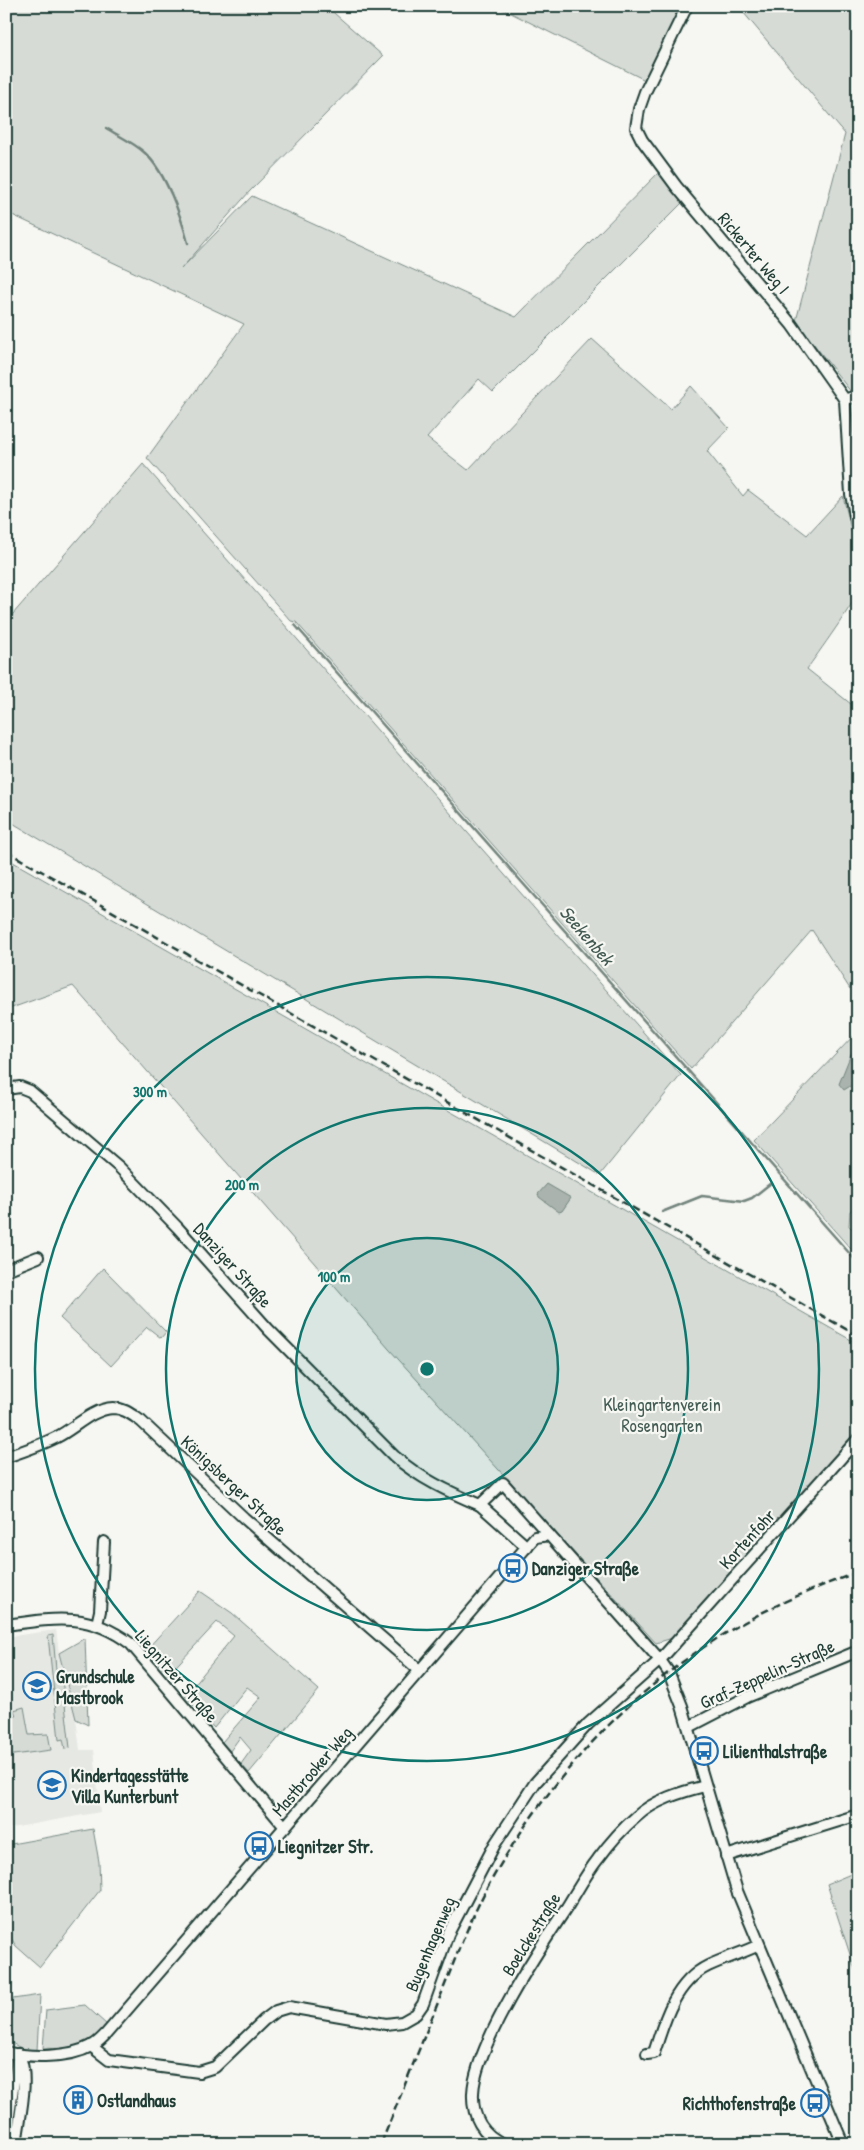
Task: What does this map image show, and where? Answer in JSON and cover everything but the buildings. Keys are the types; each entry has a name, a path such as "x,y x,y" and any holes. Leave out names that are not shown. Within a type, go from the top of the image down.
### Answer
{"street":[{"name":"Rickerter Weg I","path":"687,6 644,92 636,128 642,140 676,186 792,325 845,400"},
{"path":"858,395 845,400 851,494 858,532"},
{"name":"Danziger Straße","path":"6,1088 20,1088 30,1091 119,1167 178,1228 274,1336 394,1456 408,1468 449,1492 480,1505 527,1547"},
{"path":"6,1270 38,1258"},
{"name":"Königsberger Straße","path":"6,1457 34,1448 59,1436 93,1414 112,1408 125,1410 141,1421 244,1518 419,1670"},
{"name":"Kortenfohr","path":"660,1660 858,1439"},
{"path":"480,1505 503,1483 660,1660 675,1686 689,1727 737,1891 844,2144"},
{"name":"Mastbrooker Weg","path":"91,2046 118,2021 535,1537 549,1535"},
{"path":"97,1624 100,1611 104,1542"},
{"name":"Liegnitzer Straße","path":"6,1625 64,1619 97,1624 116,1633 131,1644 285,1827"},
{"name":"Graf-Zeppelin-Straße","path":"689,1727 747,1697 858,1651"},
{"name":"Bugenhagenweg","path":"91,2046 109,2060 200,2072 215,2067 264,2020 276,2011 289,2007 386,2024 402,2022 416,2014 423,2004 448,1934 495,1844 535,1783 588,1724 660,1660"},
{"name":"Boelckestraße","path":"504,2144 483,2130 476,2116 473,2092 484,2053 509,2002 545,1940 598,1859 620,1833 637,1815 661,1801 705,1786"},
{"path":"726,1856 858,1815"},
{"path":"647,2054 654,2053 671,2007 689,1980 707,1967 759,1945"},
{"path":"6,2052 38,2057 91,2046"},
{"path":"6,2135 18,2054"},
{"path":"14,2144 17,2138 24,2078 24,2063 18,2054"}],"shaded area":[{"path":"858,1045 858,1085 855,1083 844,1090 839,1084 851,1054"},
{"path":"547,1184 571,1198 562,1211 559,1212 539,1197 538,1194"},
{"path":"56,1630 59,1653 76,1719 80,1750 94,1750 100,1812 6,1829 6,1637"}],"green space":[{"path":"6,6 326,6 383,56 250,191 181,269 252,196 516,317 663,168 686,199 493,392 479,379 427,438 468,470 592,339 671,409 691,386 729,428 707,451 743,496 748,490 807,535 843,496 859,567 858,591 843,617 807,669 856,708 858,706 858,957 850,989 812,930 691,1069 296,622 291,621 147,458 244,324 6,212"},
{"path":"497,6 688,6 649,82"},
{"path":"738,6 858,6 858,388 851,392 796,321 845,134"},
{"path":"143,464 681,1075 600,1175 6,819 6,622"},
{"name":"Kleingartenverein Rosengarten","path":"6,858 858,1344 858,1431 679,1636 656,1643 389,1349 73,986 6,1010"},
{"path":"858,1031 858,1045 851,1054 849,1085 855,1083 858,1085 858,1205 850,1211 849,1226 858,1233 858,1257 754,1140"},
{"path":"103,1268 166,1332 161,1338 147,1327 111,1366 60,1318"},
{"path":"200,1591 232,1613 319,1690 249,1773 241,1764 251,1750 240,1737 230,1751 222,1742 261,1697 247,1687 214,1728 185,1696 234,1636 217,1622 168,1675 146,1650"},
{"path":"53,1635 56,1670 61,1670 70,1748 65,1749 63,1739 59,1740 48,1636"},
{"path":"85,1638 88,1725 76,1719 59,1653"},
{"path":"24,1707 29,1735 48,1734 51,1750 6,1756 6,1717 16,1716 14,1710"},
{"path":"93,1829 99,1862 100,1890 40,1967 16,1946 6,1930 6,1845"},
{"path":"858,1871 858,1979 827,1884"},
{"path":"40,1995 37,2050 33,2051 21,2048 6,2040 6,2000"},
{"path":"85,2005 107,2025 101,2032 94,2038 78,2045 61,2048 43,2048 46,2010"}],"waterway":[{"path":"106,128 136,146 153,162 172,195 188,243"},
{"name":"Seekenbek","path":"295,625 858,1263"},
{"path":"662,1212 702,1196 744,1201 752,1198 771,1183"}],"railway":[{"path":"6,851 858,1336"},
{"path":"381,2144 480,1901 512,1846 539,1807 569,1769 601,1733 636,1700 673,1669 712,1642 779,1604 858,1572"}],"place":[{"name":"Danziger Straße","path":"513,1568"},
{"name":"Grundschule Mastbrook","path":"37,1686"},
{"name":"Lilienthalstraße","path":"704,1751"},
{"name":"Kindertagesstätte Villa Kunterbunt","path":"52,1785"},
{"name":"Liegnitzer Str.","path":"259,1846"},
{"name":"Ostlandhaus","path":"78,2100"},
{"name":"Richthofenstraße","path":"815,2103"}]}
